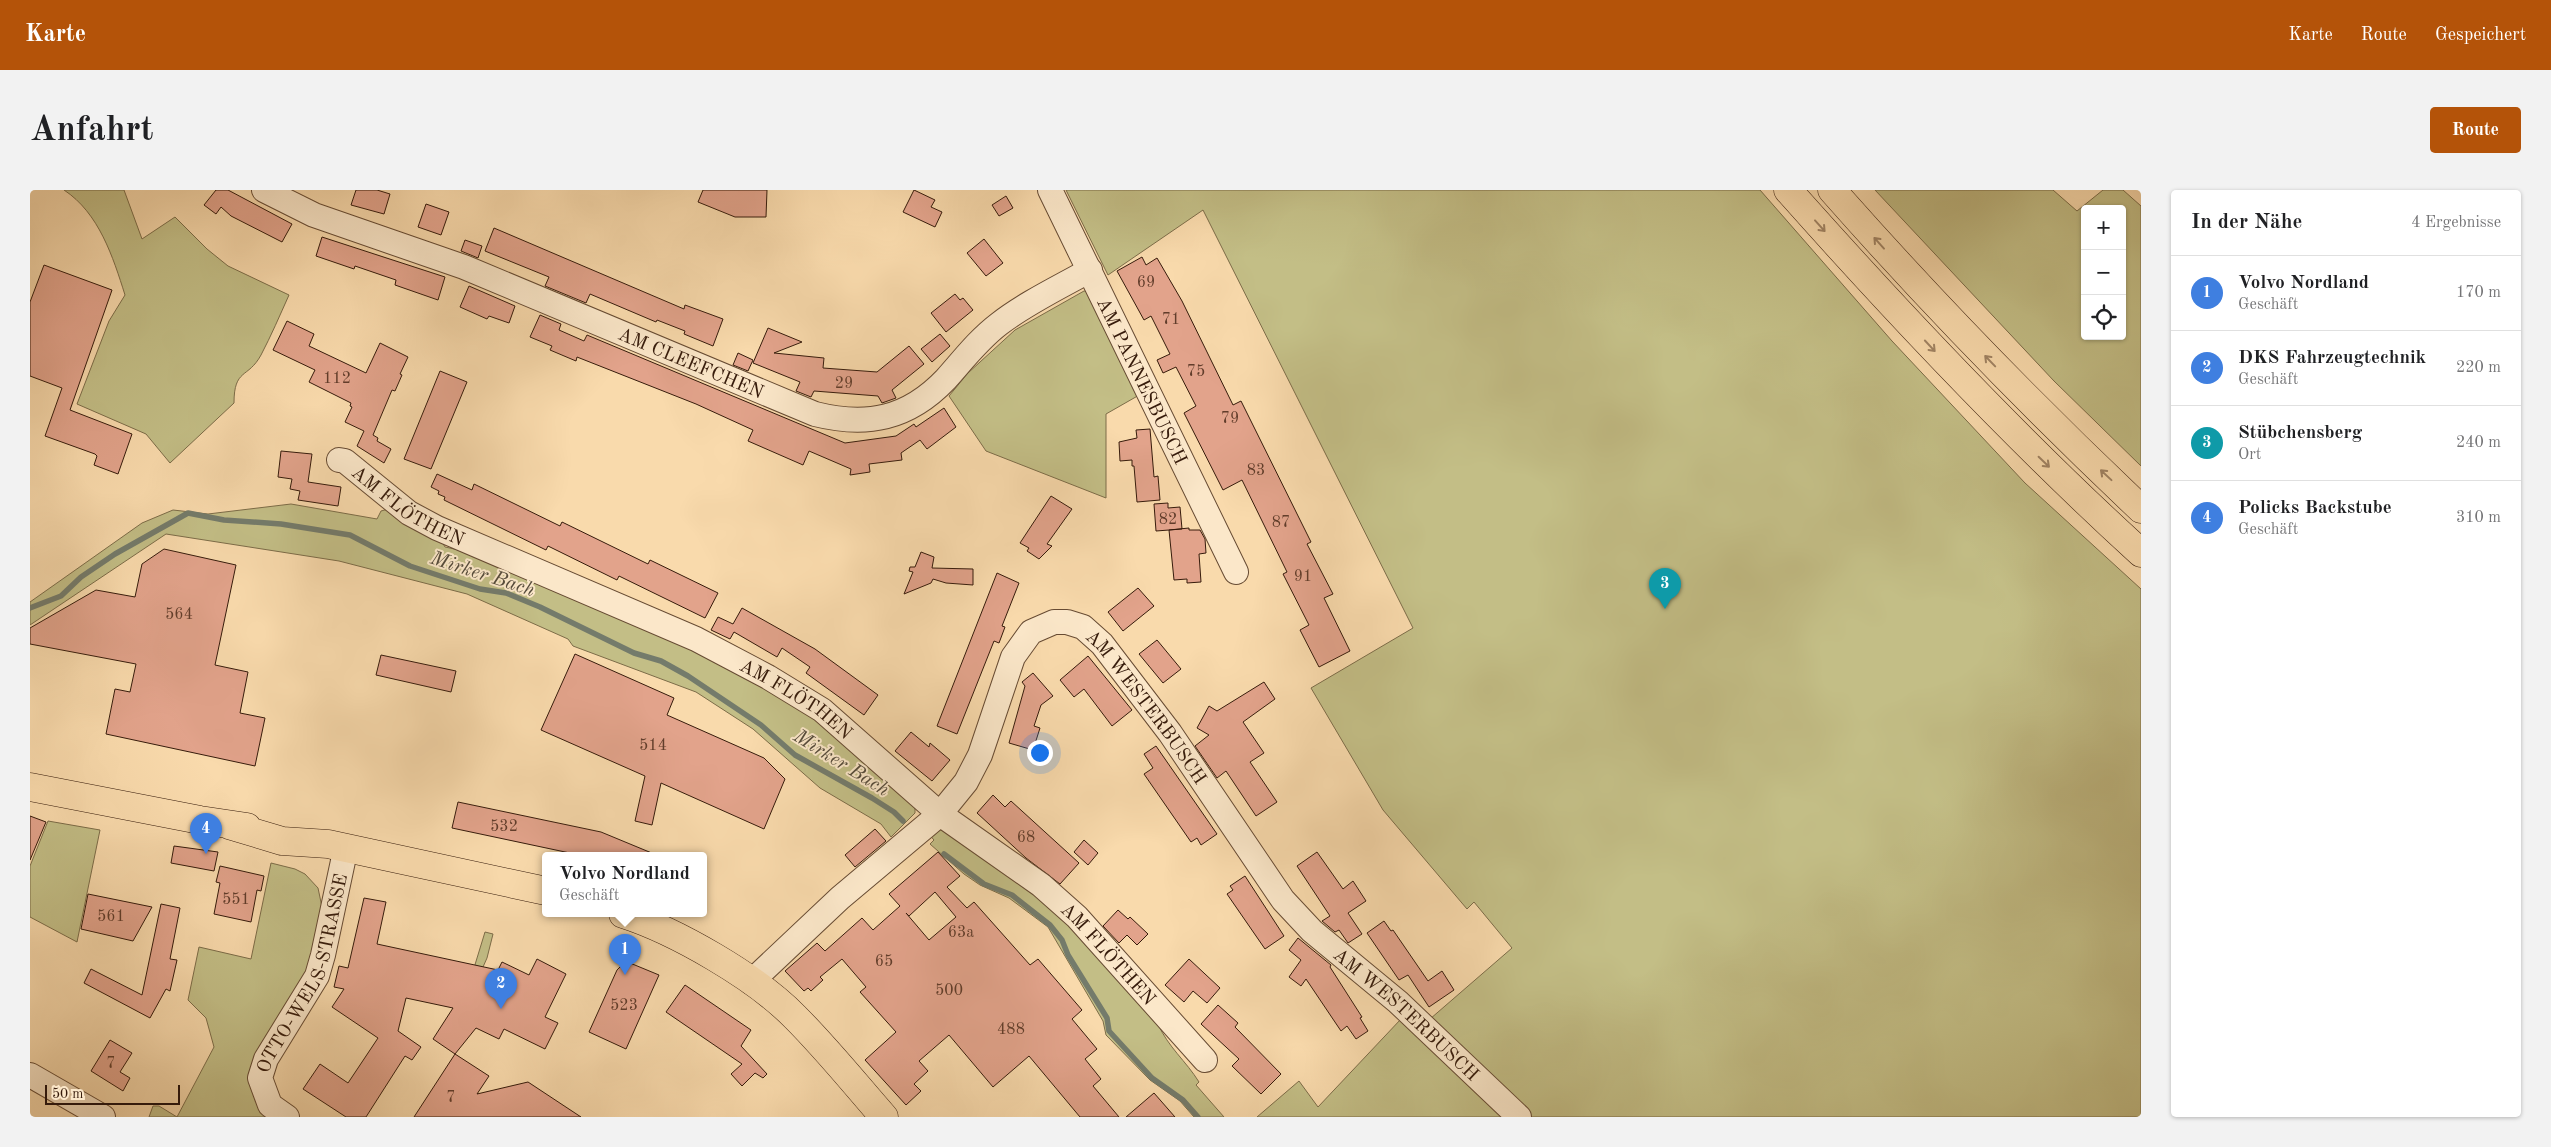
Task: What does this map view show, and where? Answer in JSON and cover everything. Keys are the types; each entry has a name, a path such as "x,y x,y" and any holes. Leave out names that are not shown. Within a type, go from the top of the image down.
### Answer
{"main road":[{"path":"1788,190 1873,286 1957,374 2064,481 2141,553"},
{"path":"1832,190 1900,267 1982,354 2141,509"},
{"path":"30,787 229,825 282,842 337,846 542,890"},
{"path":"632,917 644,921 699,949 750,982 795,1016 884,1117"}],"street":[{"name":"AM CLEEFCHEN","path":"264,190 314,215 464,267 814,414 840,420 871,420 916,405 944,380 979,341 1000,323 1090,270"},
{"name":"AM PANNESBUSCH","path":"1050,190 1236,572"},
{"name":"AM FLÖTHEN","path":"339,460 345,461 410,513 437,528 696,639 768,677 822,710 940,814 1041,885 1077,918 1205,1060"},
{"name":"AM WESTERBUSCH","path":"750,982 840,898 940,814 966,782 980,755 1013,657 1020,644 1031,632 1054,622 1067,622 1083,627 1102,644 1170,732 1283,900 1312,931 1398,1002 1519,1117"},
{"name":"OTTO-WELS-STRASSE","path":"287,1117 270,1105 260,1078 266,1059 317,976 323,955 337,846"},
{"path":"30,1075 103,1117"}],"shaded area":[{"path":"64,190 124,190 142,239 175,217 207,249 228,266 289,295 261,355 236,384 234,403 170,463 146,434 77,404 109,321 125,295 110,251 96,223 87,211"},
{"path":"1066,190 1760,190 1892,341 2025,483 2141,589 2141,1117 1257,1117 1299,1081 1318,1107 1401,1019 1430,1019 1512,948 1474,902 1467,909 1383,810 1311,688 1413,628 1203,210 1108,275"},
{"path":"1875,190 2053,190 2077,211 2081,208 2081,340 2126,340 2126,205 2084,205 2103,190 2123,190 2141,206 2141,466 2054,381"},
{"path":"1084,291 1088,291 1141,394 1106,414 1106,498 986,451 949,396 968,373 1015,330"},
{"path":"291,504 377,519 381,511 392,508 441,540 445,547 487,556 717,658 820,716 915,806 915,813 891,837 881,824 820,788 753,729 696,692 573,646 568,639 467,594 339,561 166,534 30,625 30,602 142,523 173,510 208,514"},
{"path":"48,821 100,830 77,942 30,917 30,866"},
{"path":"940,828 1051,901 1158,1024 1167,1040 1199,1082 1196,1085 1224,1117 1194,1117 1180,1101 1150,1080 1106,1035 1103,1021 1048,927 1009,898 980,885 964,874 930,844 934,840 927,832"},
{"path":"271,863 295,869 305,874 318,888 322,907 307,972 263,1043 268,1117 177,1117 214,1047 206,1018 188,1000 199,947 251,959"},
{"path":"485,932 493,934 487,958 455,1030"},
{"path":"153,1106 159,1106 177,1117 149,1117"}],"building":[{"path":"216,190 228,190 292,224 282,242 231,216 221,207 216,214 204,205"},
{"path":"356,190 377,190 390,194 384,214 351,205"},
{"path":"703,190 767,190 766,217 735,217 698,202"},
{"path":"914,190 935,200 931,207 942,212 935,227 903,212"},
{"path":"1006,196 1013,208 999,216 992,205"},
{"path":"426,204 449,212 441,235 418,227"},
{"path":"494,228 684,309 685,305 723,319 713,346 684,334 685,331 657,320 656,322 590,294 586,303 545,286 549,277 485,251"},
{"path":"322,237 445,277 438,300 395,285 396,280 355,266 354,269 316,256"},
{"path":"984,239 1003,263 986,276 967,253"},
{"path":"465,240 482,246 478,258 461,251"},
{"path":"1142,257 1146,265 1157,258 1182,301 1233,405 1241,401 1311,542 1307,544 1333,594 1324,598 1350,651 1319,667 1300,630 1309,625 1283,574 1287,572 1242,480 1223,490 1184,413 1196,406 1176,367 1163,373 1157,360 1170,354 1151,316 1144,320 1117,271"},
{"path":"44,265 112,290 70,410 132,434 118,474 94,465 97,456 95,454 45,436 62,388 30,376 30,302"},
{"path":"469,286 515,306 509,323 489,316 487,319 460,307"},
{"path":"955,294 960,300 963,298 973,310 946,332 931,313"},
{"path":"540,315 561,324 559,330 584,341 587,335 845,443 896,436 914,424 916,427 944,408 956,427 927,449 920,440 901,453 902,460 869,464 870,472 850,475 851,469 809,451 803,465 748,441 753,430 696,404 577,357 576,361 550,350 552,346 530,337"},
{"path":"287,321 314,334 309,346 366,373 380,343 408,357 395,391 392,390 373,435 378,438 377,441 391,449 384,463 357,446 364,431 345,422 352,407 350,406 351,403 309,382 315,370 273,350"},
{"path":"768,328 802,342 774,353 824,358 823,368 877,372 909,346 924,364 892,390 896,398 882,403 878,396 814,391 811,397 796,391 800,382 753,363"},
{"path":"940,334 950,346 932,362 921,349"},
{"path":"738,353 753,360 748,371 733,365"},
{"path":"440,371 467,382 431,469 404,459"},
{"path":"1150,429 1154,477 1158,476 1160,500 1137,502 1134,466 1132,466 1132,460 1120,461 1119,442 1137,438 1136,430"},
{"path":"281,451 312,454 308,482 341,487 338,506 298,500 300,491 290,489 292,479 278,477"},
{"path":"437,474 472,490 474,484 560,526 562,522 648,564 650,560 718,593 705,618 619,576 617,580 548,546 546,550 444,500 445,497 438,494 439,491 431,487"},
{"path":"1051,496 1072,509 1047,544 1052,546 1039,559 1027,551 1029,548 1020,543"},
{"path":"1168,503 1168,508 1180,507 1182,529 1156,531 1154,504"},
{"path":"1189,528 1189,530 1200,530 1205,539 1206,553 1199,554 1201,582 1187,583 1187,579 1174,580 1169,530"},
{"path":"164,549 236,565 215,665 248,672 240,713 265,718 255,766 106,734 115,689 130,692 136,664 30,644 30,628 96,590 135,597 142,564"},
{"path":"921,552 934,557 932,568 973,569 973,585 946,583 933,579 931,583 904,594 913,572 909,571 910,567 915,567"},
{"path":"997,573 1019,583 1002,626 1005,627 999,643 994,641 957,734 937,726"},
{"path":"1138,588 1154,606 1123,631 1108,612"},
{"path":"742,608 815,649 878,695 864,715 806,673 810,667 782,648 777,657 734,632 730,639 711,630 718,617 733,624"},
{"path":"1157,640 1181,669 1163,683 1139,654"},
{"path":"575,654 674,698 667,715 764,758 785,779 764,829 661,783 652,825 635,821 645,776 541,730"},
{"path":"381,655 456,671 451,692 376,675"},
{"path":"1088,656 1132,710 1112,726 1084,689 1074,697 1060,680"},
{"path":"1033,673 1053,696 1041,705 1034,726 1040,728 1033,750 1009,743 1025,686 1022,682"},
{"path":"1264,682 1275,699 1243,722 1264,753 1250,762 1277,802 1256,816 1226,771 1217,778 1195,746 1209,735 1197,728 1209,706 1217,711"},
{"path":"911,732 929,747 930,743 950,760 932,781 895,751"},
{"path":"1156,746 1217,834 1201,845 1197,838 1191,842 1144,774 1153,768 1144,754"},
{"path":"993,795 1005,807 1011,801 1079,863 1060,884 1026,858 977,813"},
{"path":"458,802 601,832 649,852 565,852 452,828"},
{"path":"30,816 46,822 30,860"},
{"path":"875,829 886,841 855,867 845,855"},
{"path":"1084,840 1098,853 1088,865 1074,852"},
{"path":"174,846 218,852 214,871 171,863"},
{"path":"938,852 960,876 947,887 967,908 974,902 1030,965 1038,959 1082,1010 1072,1019 1097,1049 1085,1059 1101,1079 1093,1086 1119,1117 1080,1117 1029,1056 993,1087 949,1035 919,1061 928,1071 914,1084 921,1091 906,1105 865,1060 896,1032 860,992 866,987 842,959 820,977 823,980 811,991 808,988 804,991 785,971 817,943 825,951 862,918 873,930 900,906 889,894","holes":["935,892 956,917 929,940 906,913 909,916"]},
{"path":"1317,852 1343,889 1353,881 1366,901 1348,913 1362,934 1348,943 1339,930 1335,932 1322,921 1330,916 1297,866"},
{"path":"220,866 264,876 261,891 257,890 251,922 214,914 220,883 216,882"},
{"path":"1245,876 1284,936 1265,949 1227,894 1233,890 1230,886"},
{"path":"88,894 152,907 133,941 81,929"},
{"path":"364,898 386,902 377,944 498,970 502,962 529,975 537,959 566,974 545,1017 558,1023 545,1049 504,1029 499,1039 476,1028 455,1054 433,1039 453,1008 406,998 398,1031 421,1047 412,1060 405,1056 366,1117 346,1117 303,1089 320,1064 348,1083 378,1038 332,1007 344,989 334,987 339,966 348,968"},
{"path":"161,904 180,908 170,959 177,960 170,991 166,989 150,1018 84,983 91,969 142,995"},
{"path":"1118,910 1128,919 1130,917 1148,934 1137,945 1127,935 1119,943 1103,926"},
{"path":"1384,921 1391,931 1393,930 1428,981 1442,971 1454,990 1429,1007 1408,975 1399,980 1367,933"},
{"path":"1298,938 1331,965 1330,967 1362,1017 1360,1018 1368,1031 1356,1039 1347,1026 1341,1031 1306,979 1301,986 1289,977 1301,960 1289,950"},
{"path":"1189,959 1220,988 1207,1003 1193,991 1184,1002 1165,985"},
{"path":"630,963 659,975 626,1049 589,1032 617,970 622,965"},
{"path":"685,985 751,1030 741,1046 767,1074 763,1078 755,1073 742,1086 731,1074 742,1064 666,1012"},
{"path":"1218,1005 1238,1023 1235,1027 1281,1074 1261,1094 1232,1066 1239,1059 1201,1024"},
{"path":"110,1040 132,1053 120,1072 130,1078 123,1091 91,1071"},
{"path":"455,1054 489,1076 477,1094 528,1082 581,1117 414,1117"},
{"path":"1154,1093 1175,1117 1126,1117"}],"waterway":[{"name":"Mirker Bach","path":"30,608 61,596 81,577 115,554 188,513 224,520 281,524 350,535 410,566 480,589 506,593 540,607 634,653 661,661 688,676 761,725 795,755 872,798 894,812 903,821"},
{"name":"Mirker Bach","path":"944,854 984,884 1012,895 1050,925 1062,940 1068,955 1107,1018 1109,1031 1152,1078 1183,1100 1198,1117"}],"place":[{"name":"Stübchensberg","path":"1665,609"},
{"name":"Policks Backstube","path":"206,854"},
{"name":"Volvo Nordland","path":"625,975"},
{"name":"DKS Fahrzeugtechnik","path":"501,1009"}]}
